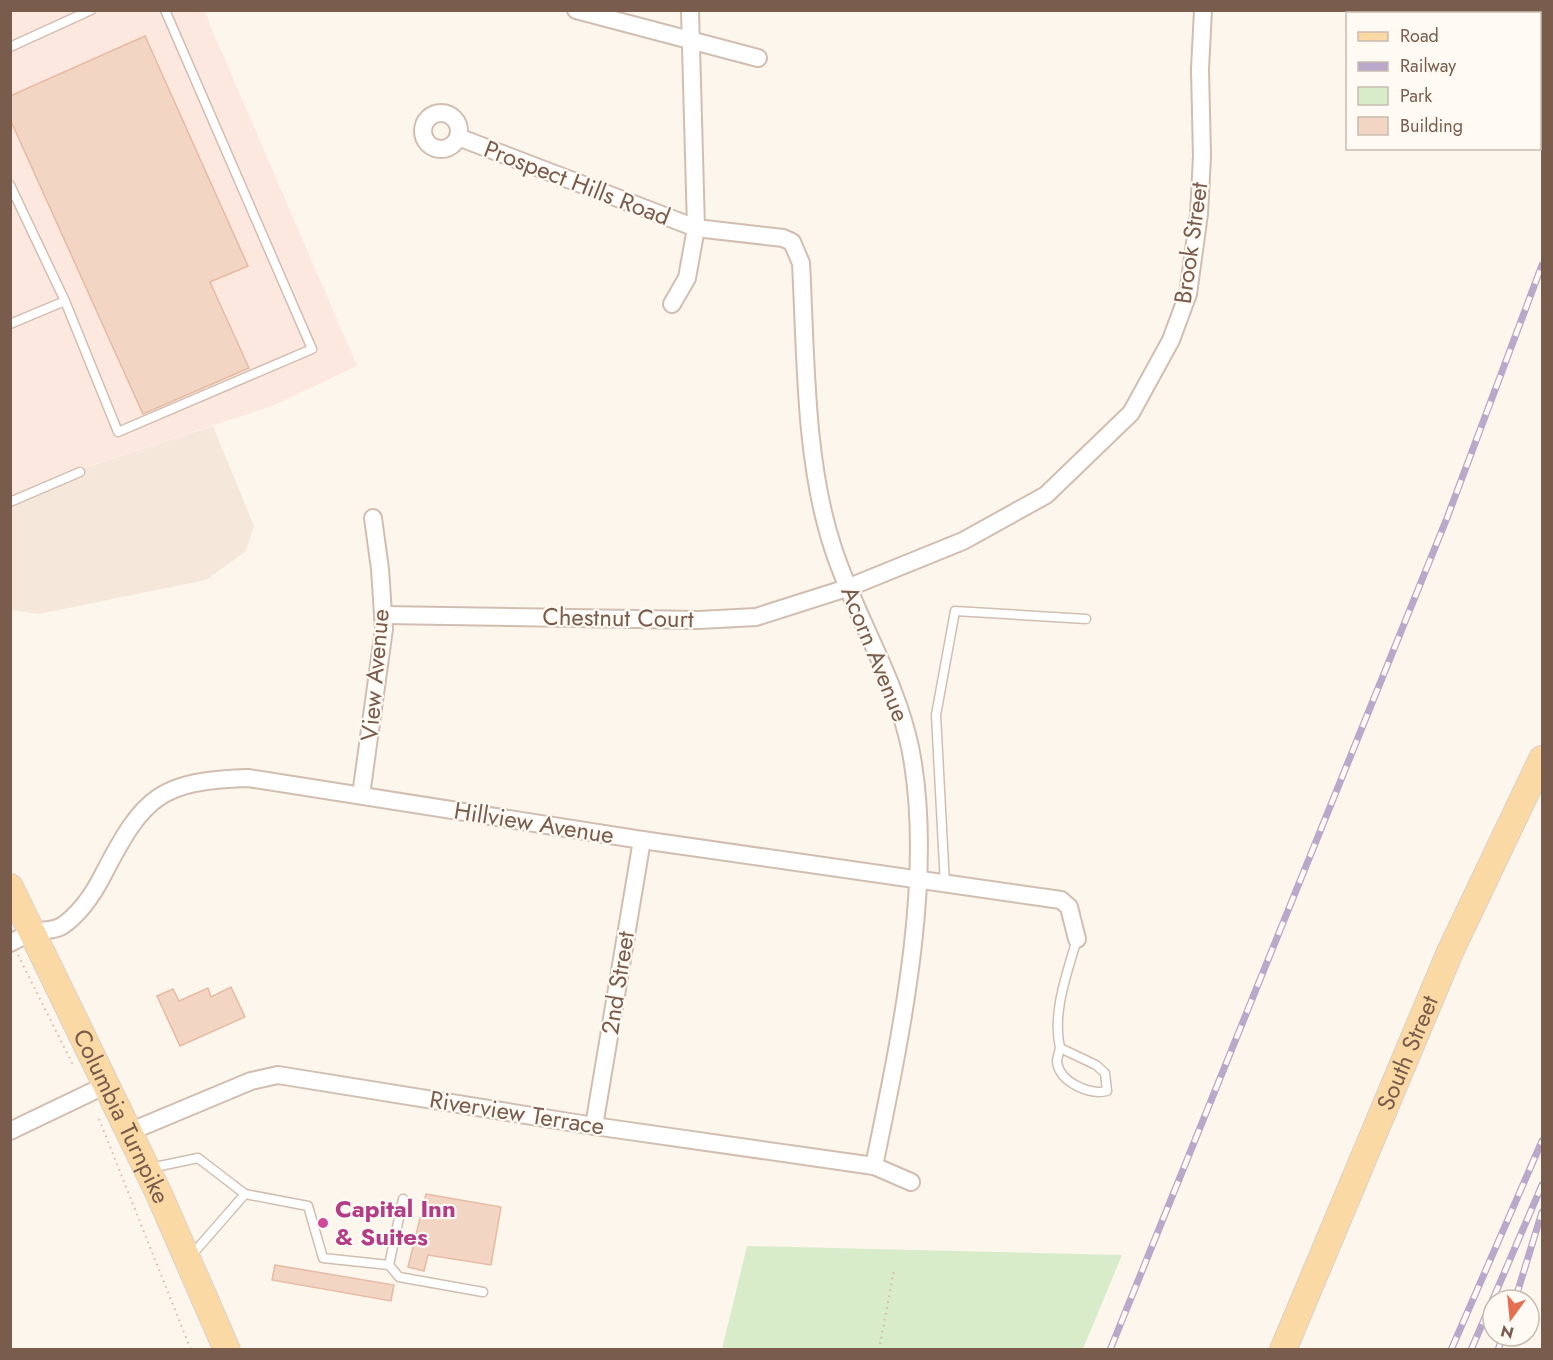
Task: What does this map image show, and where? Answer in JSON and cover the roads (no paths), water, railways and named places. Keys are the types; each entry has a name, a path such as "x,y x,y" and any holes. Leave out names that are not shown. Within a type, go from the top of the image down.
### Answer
{"main road":[{"name":"South Street","path":"1283,1350 1450,952 1542,759"},
{"name":"Columbia Turnpike","path":"10,886 18,939 96,1089 129,1132 189,1259 226,1350"}],"street":[{"path":"576,10 758,58"},
{"path":"672,304 687,278 696,228 690,10"},
{"name":"Brook Street","path":"847,588 963,542 1046,495 1131,413 1171,340 1188,294 1199,214 1202,156 1200,69 1203,10"},
{"name":"Prospect Hills Road","path":"458,137 696,228"},
{"name":"Acorn Avenue","path":"696,228 783,238 792,242 797,253 801,263 810,414 821,502 832,547 847,588 898,701 910,748 916,796 919,881 901,1029 873,1166"},
{"name":"View Avenue","path":"362,795 382,648 383,615 373,519"},
{"name":"Chestnut Court","path":"383,615 711,619 756,616 847,588"},
{"name":"Hillview Avenue","path":"18,939 50,931 63,925 84,906 94,893 122,838 140,812 174,788 200,781 248,778 642,840 1065,902 1069,907 1077,939"},
{"name":"2nd Street","path":"594,1126 642,840"},
{"name":"Riverview Terrace","path":"129,1132 241,1085 278,1075 594,1126 873,1166 911,1182"},
{"path":"10,1131 96,1089"}],"lane":[{"path":"10,47 91,10"},
{"path":"10,185 65,301 118,432 312,349 165,10"},
{"path":"10,324 65,301"},
{"path":"10,502 80,472"},
{"path":"945,885 936,715 955,611 1086,619"},
{"path":"1060,1048 1096,1065 1105,1073 1107,1091 1096,1093 1077,1086 1063,1074 1057,1062 1060,1048 1057,1034 1062,991 1077,939"},
{"path":"147,1169 198,1158 245,1194 308,1206 323,1258 389,1265 399,1277 483,1292"},
{"path":"189,1259 245,1194"},
{"path":"389,1265 403,1199"}],"railway":[{"path":"1110,1350 1447,518 1542,265"},
{"path":"1451,1350 1542,1141"},
{"path":"1471,1350 1542,1185"},
{"path":"1519,1288 1542,1212"}],"place":[{"name":"Capital Inn & Suites","path":"323,1223"}]}
